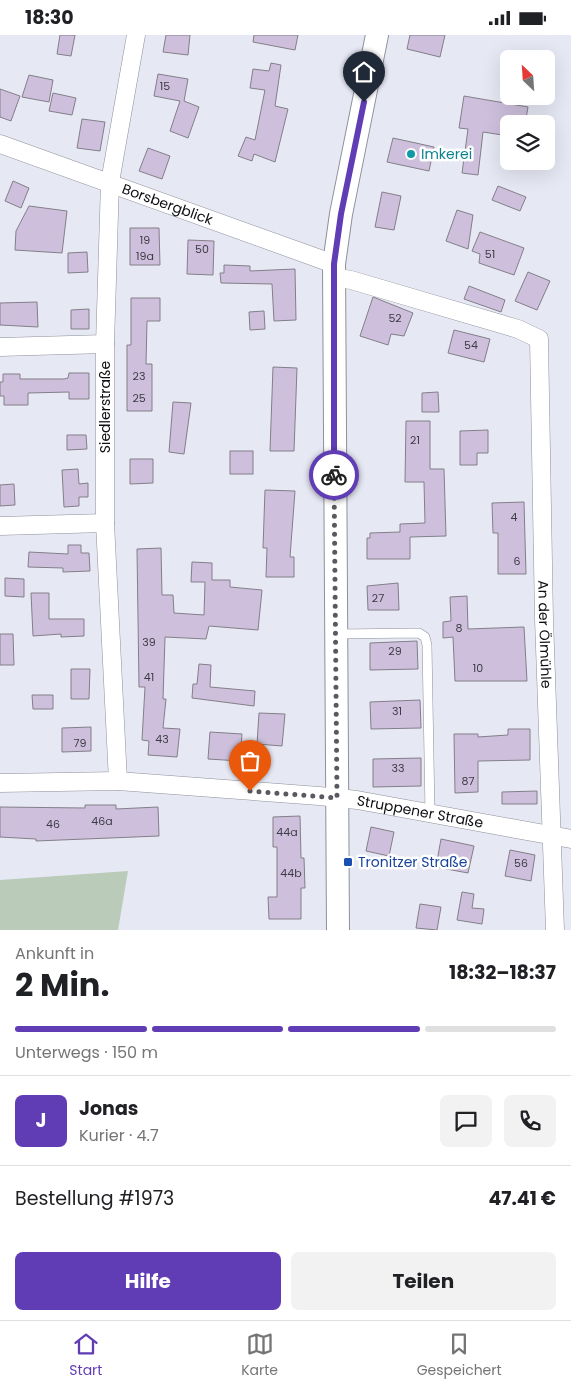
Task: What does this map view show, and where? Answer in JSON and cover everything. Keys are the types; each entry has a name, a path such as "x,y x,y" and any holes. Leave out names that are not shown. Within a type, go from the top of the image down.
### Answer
{"street":[{"name":"Siedlerstraße","path":"118,781 104,523 104,344 110,182 136,35"},
{"path":"338,930 333,270 342,207 377,35"},
{"name":"Borsbergblick","path":"0,144 110,182 333,270 351,280 518,329 539,339"},
{"name":"An der Ölmühle","path":"539,339 544,619 555,930"},
{"path":"0,347 104,344"},
{"path":"0,526 104,523"},
{"name":"Struppener Straße","path":"0,783 118,781 337,798 571,839"}],"lane":[{"path":"336,634 419,633 425,637 428,645 430,813"}],"green space":[{"path":"128,871 118,930 0,930 0,880"}],"building":[{"path":"60,35 75,35 71,56 57,54"},
{"path":"166,35 190,35 188,55 163,52"},
{"path":"254,35 298,35 295,50 253,42"},
{"path":"410,35 445,35 440,57 407,49"},
{"path":"271,63 281,65 275,106 288,109 275,162 254,154 252,161 238,156 246,137 255,140 265,90 250,88 253,69 269,71"},
{"path":"158,74 188,79 184,101 199,107 188,138 170,131 180,101 154,96"},
{"path":"29,75 53,80 49,102 22,97"},
{"path":"0,89 20,96 11,121 0,117"},
{"path":"53,93 76,98 72,115 49,111"},
{"path":"464,96 500,102 500,105 528,107 527,115 500,115 500,135 483,132 478,175 462,173 468,129 459,128"},
{"path":"82,119 105,122 100,151 77,148"},
{"name":"Imkerei","path":"393,138 434,147 429,171 387,162"},
{"path":"148,148 170,156 162,179 139,171"},
{"path":"13,181 29,188 21,208 5,201"},
{"path":"498,186 526,197 520,211 492,200"},
{"path":"382,192 401,196 394,230 375,227"},
{"path":"29,206 67,211 62,253 15,250 16,231"},
{"path":"457,210 473,215 468,249 446,241"},
{"path":"130,228 159,228 160,265 130,265"},
{"path":"480,232 524,248 514,275 479,263 480,254 472,251"},
{"path":"188,240 214,241 213,275 187,274"},
{"path":"87,252 88,272 68,273 68,253"},
{"path":"224,265 250,266 250,271 295,269 296,320 274,321 272,284 221,283 220,273 224,273"},
{"path":"528,272 550,281 537,310 515,301"},
{"path":"469,286 505,300 501,312 464,299"},
{"path":"373,297 413,313 404,336 391,334 388,345 360,336"},
{"path":"131,298 160,298 160,321 147,321 146,364 152,364 152,411 127,411 127,345 131,345"},
{"path":"37,302 38,327 0,325 0,303"},
{"path":"89,309 89,329 71,329 71,310"},
{"path":"264,311 265,329 250,330 249,312"},
{"path":"454,330 490,339 484,362 448,353"},
{"path":"273,367 297,368 294,451 270,451"},
{"path":"69,373 89,373 89,399 69,399 69,392 28,393 28,405 4,405 4,396 0,396 0,382 3,382 3,374 20,374 20,379 64,379 68,378"},
{"path":"438,392 439,412 422,412 422,393"},
{"path":"173,402 191,403 184,454 169,452"},
{"path":"406,421 430,421 430,469 444,469 446,536 410,537 410,559 367,559 367,538 370,538 370,533 400,532 400,524 425,523 424,482 405,482"},
{"path":"488,430 488,453 477,453 477,465 460,465 460,431"},
{"path":"67,435 86,435 87,449 67,450"},
{"path":"230,451 253,451 253,474 230,474"},
{"path":"130,459 153,459 153,483 130,484"},
{"path":"78,469 79,484 88,483 88,497 79,497 79,506 64,507 62,470"},
{"path":"14,484 15,505 0,506 0,485"},
{"path":"265,490 295,491 290,557 294,557 294,577 266,577 267,548 263,548"},
{"path":"524,502 526,574 498,574 498,533 493,533 492,503"},
{"path":"68,545 81,545 81,553 89,553 90,571 63,572 63,568 28,567 29,552 68,554"},
{"path":"161,548 162,595 173,595 174,613 204,615 205,582 191,582 192,562 212,563 212,580 230,580 230,587 262,590 258,630 209,626 206,639 165,637 163,699 166,699 163,728 180,729 177,757 148,755 149,741 142,740 145,687 139,687 137,549"},
{"path":"5,578 24,579 24,597 5,596"},
{"path":"398,583 399,610 368,610 367,586"},
{"path":"31,593 49,593 49,619 84,619 84,636 61,637 61,634 33,636"},
{"path":"467,596 468,629 524,627 527,681 455,681 453,637 443,638 443,622 451,621 450,597"},
{"path":"0,634 13,634 14,665 0,665"},
{"path":"417,641 418,669 370,670 370,643"},
{"path":"199,664 211,665 210,687 255,691 254,706 192,698 193,684 197,684"},
{"path":"71,669 90,669 89,699 71,699"},
{"path":"32,695 53,695 53,709 33,709"},
{"path":"420,700 421,728 371,729 370,702"},
{"path":"259,713 285,714 282,746 257,744"},
{"path":"91,727 91,751 62,752 62,728"},
{"path":"508,729 530,729 530,760 478,761 478,792 455,793 454,734 478,734 478,737 508,735"},
{"path":"210,732 242,734 240,761 208,759"},
{"path":"421,758 421,786 373,787 373,759"},
{"path":"537,791 537,804 502,804 502,792"},
{"path":"85,805 116,805 116,809 158,807 159,836 36,841 36,839 0,837 0,807 85,808"},
{"path":"300,816 301,858 304,858 305,888 301,888 301,919 269,919 268,897 277,897 277,847 273,847 273,817"},
{"path":"371,827 394,832 389,856 366,851"},
{"path":"441,839 474,846 468,873 436,867"},
{"path":"510,850 535,855 531,881 505,876"},
{"path":"462,892 474,894 472,908 484,909 482,924 457,920"},
{"path":"420,904 441,907 437,930 416,928"}],"way so far":[{"path":"250,791 337,798 334,475"}],"place":[{"name":"Imkerei","path":"411,154"},
{"name":"Tronitzer Straße","path":"348,862"}],"route":[{"path":"334,475 332,305 334,264 341,214 364,102"}]}
